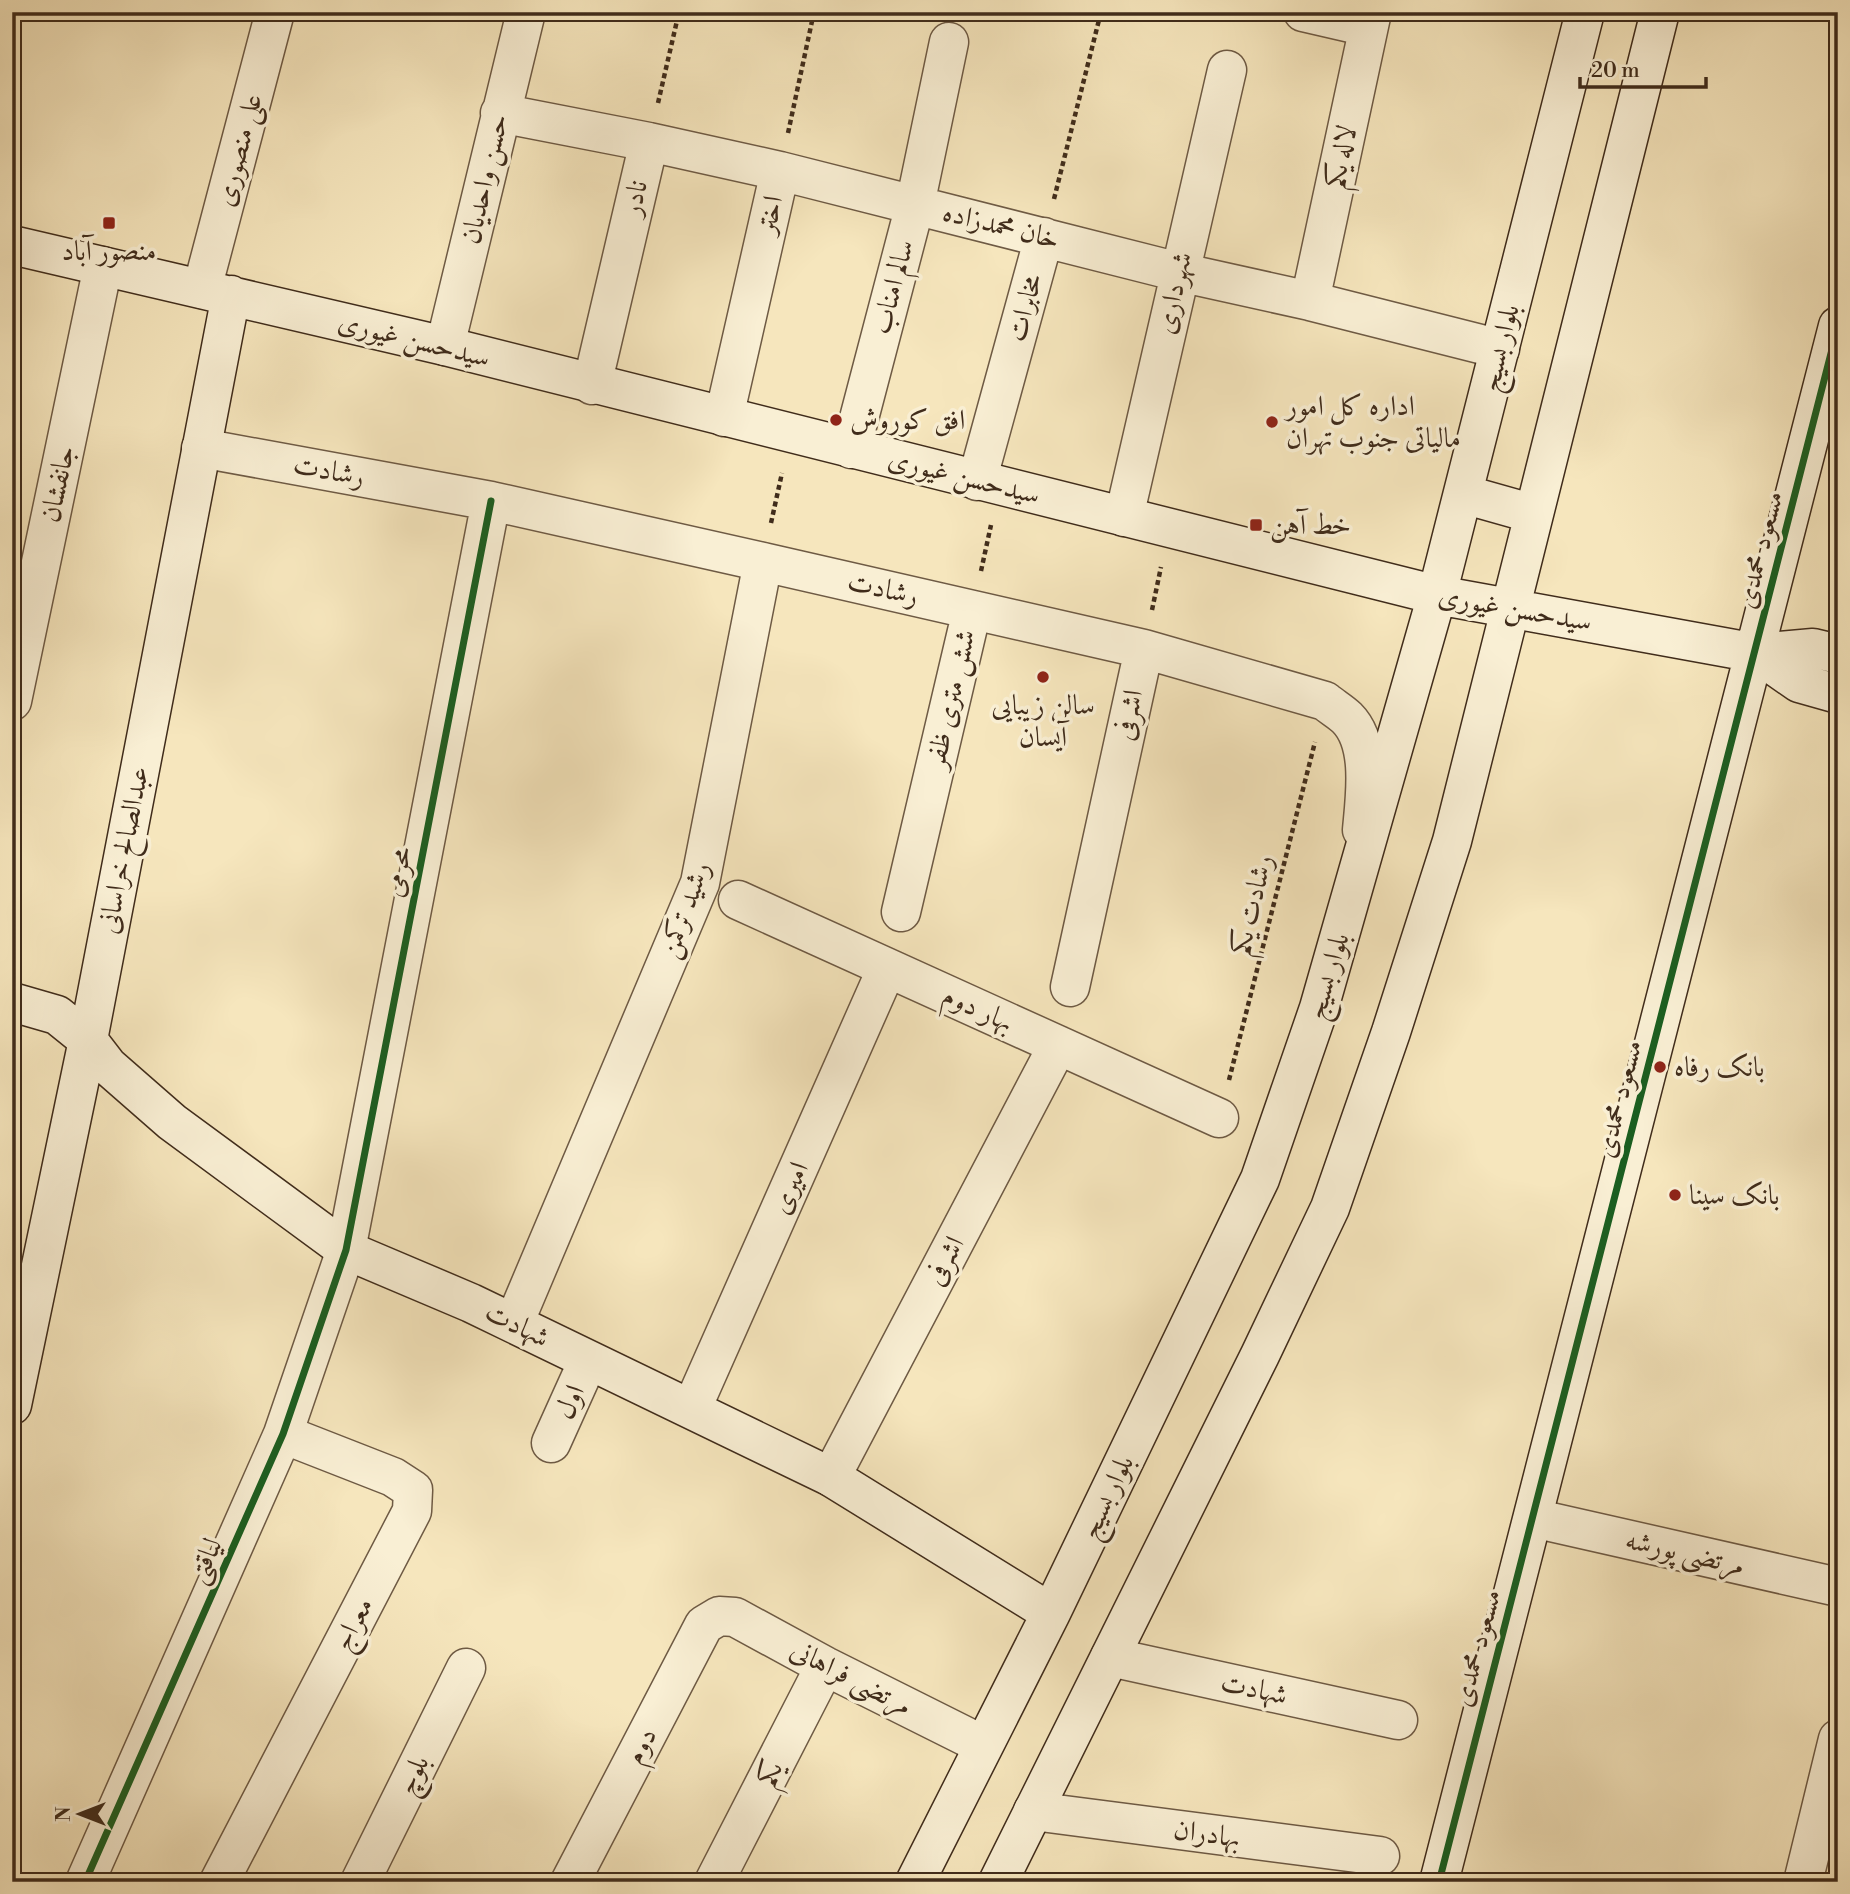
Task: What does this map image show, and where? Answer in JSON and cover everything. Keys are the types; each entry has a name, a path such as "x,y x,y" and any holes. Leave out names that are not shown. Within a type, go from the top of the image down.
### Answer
{"street":[{"name":"علی منصوری","path":"217,292 275,12"},
{"name":"حسن واحدیان","path":"445,346 526,12"},
{"path":"1303,12 1370,20"},
{"name":"بلوار بسیج","path":"915,1882 1051,1613 1259,1179 1319,1008 1437,595 1585,12"},
{"path":"998,1882 1260,1355 1330,1208 1391,1032 1452,841 1660,12"},
{"name":"لاله یکم","path":"1310,301 1370,20"},
{"name":"سالم امناب","path":"851,449 915,205 949,42"},
{"name":"شهرداری","path":"1124,517 1227,70"},
{"name":"خان محمدزاده","path":"500,113 780,171 1179,272 1310,301 1500,349"},
{"name":"نادر","path":"593,385 649,142"},
{"name":"اختر","path":"723,417 780,171"},
{"name":"مخابرات","path":"989,484 1044,237"},
{"name":"سیدحسن غیوری","path":"12,245 445,346 1437,595 1756,653 1813,648 1838,654"},
{"name":"جانفشان","path":"12,701 103,266"},
{"name":"عبدالصالح خراسانی","path":"12,1405 88,1040 201,448 217,292"},
{"name":"مسعود محمدی","path":"1439,1882 1838,326"},
{"name":"رشادت","path":"201,448 491,502 764,562 1144,649 1325,701 1349,720 1363,749 1366,791 1360,845 1344,924"},
{"path":"1463,494 1534,513"},
{"name":"محرمی","path":"346,1250 491,502"},
{"name":"رشید ترکمن","path":"514,1323 700,883 764,562"},
{"name":"شش متری ظفر","path":"901,912 972,610"},
{"name":"اشرفی","path":"1070,987 1144,649"},
{"name":"سیدحسن غیوری","path":"1756,653 1799,683 1838,694"},
{"name":"بهار دوم","path":"737,900 1219,1118"},
{"name":"امیری","path":"692,1408 887,968"},
{"name":"شهادت","path":"12,1002 57,1015 88,1040 108,1066 172,1122 346,1250 514,1323 831,1477 1051,1613"},
{"name":"اشرفی","path":"831,1477 1058,1045"},
{"name":"لیاقتی","path":"85,1882 284,1434 346,1250"},
{"name":"اول","path":"551,1443 588,1361"},
{"name":"معراج","path":"219,1882 412,1511 413,1490 393,1477 284,1434"},
{"name":"مرتضی پورشه","path":"1533,1518 1838,1587"},
{"name":"مرتضی فراهانی","path":"719,1616 735,1617 825,1666 983,1745"},
{"name":"دوم","path":"570,1882 704,1625 719,1616"},
{"name":"شهادت","path":"1110,1657 1398,1720"},
{"name":"یکم","path":"714,1882 825,1666"},
{"name":"بلوچ","path":"360,1882 466,1668"},
{"path":"1803,1882 1838,1739"},
{"name":"بهادران","path":"1033,1811 1380,1856"}],"path":[{"path":"764,562 790,434"},
{"path":"1144,649 1168,528"}],"cycle path":[{"path":"1439,1882 1838,326"},
{"path":"85,1882 283,1434 346,1250 491,501"}],"place":[{"name":"منصور آباد","path":"109,223"},
{"name":"افق کوروش","path":"836,420"},
{"name":"اداره کل امور مالیاتی جنوب تهران","path":"1272,422"},
{"name":"خط آهن","path":"1256,525"},
{"name":"سالن زیبایی آیسان","path":"1043,677"},
{"name":"بانک رفاه","path":"1660,1067"},
{"name":"بانک سینا","path":"1675,1195"}]}
